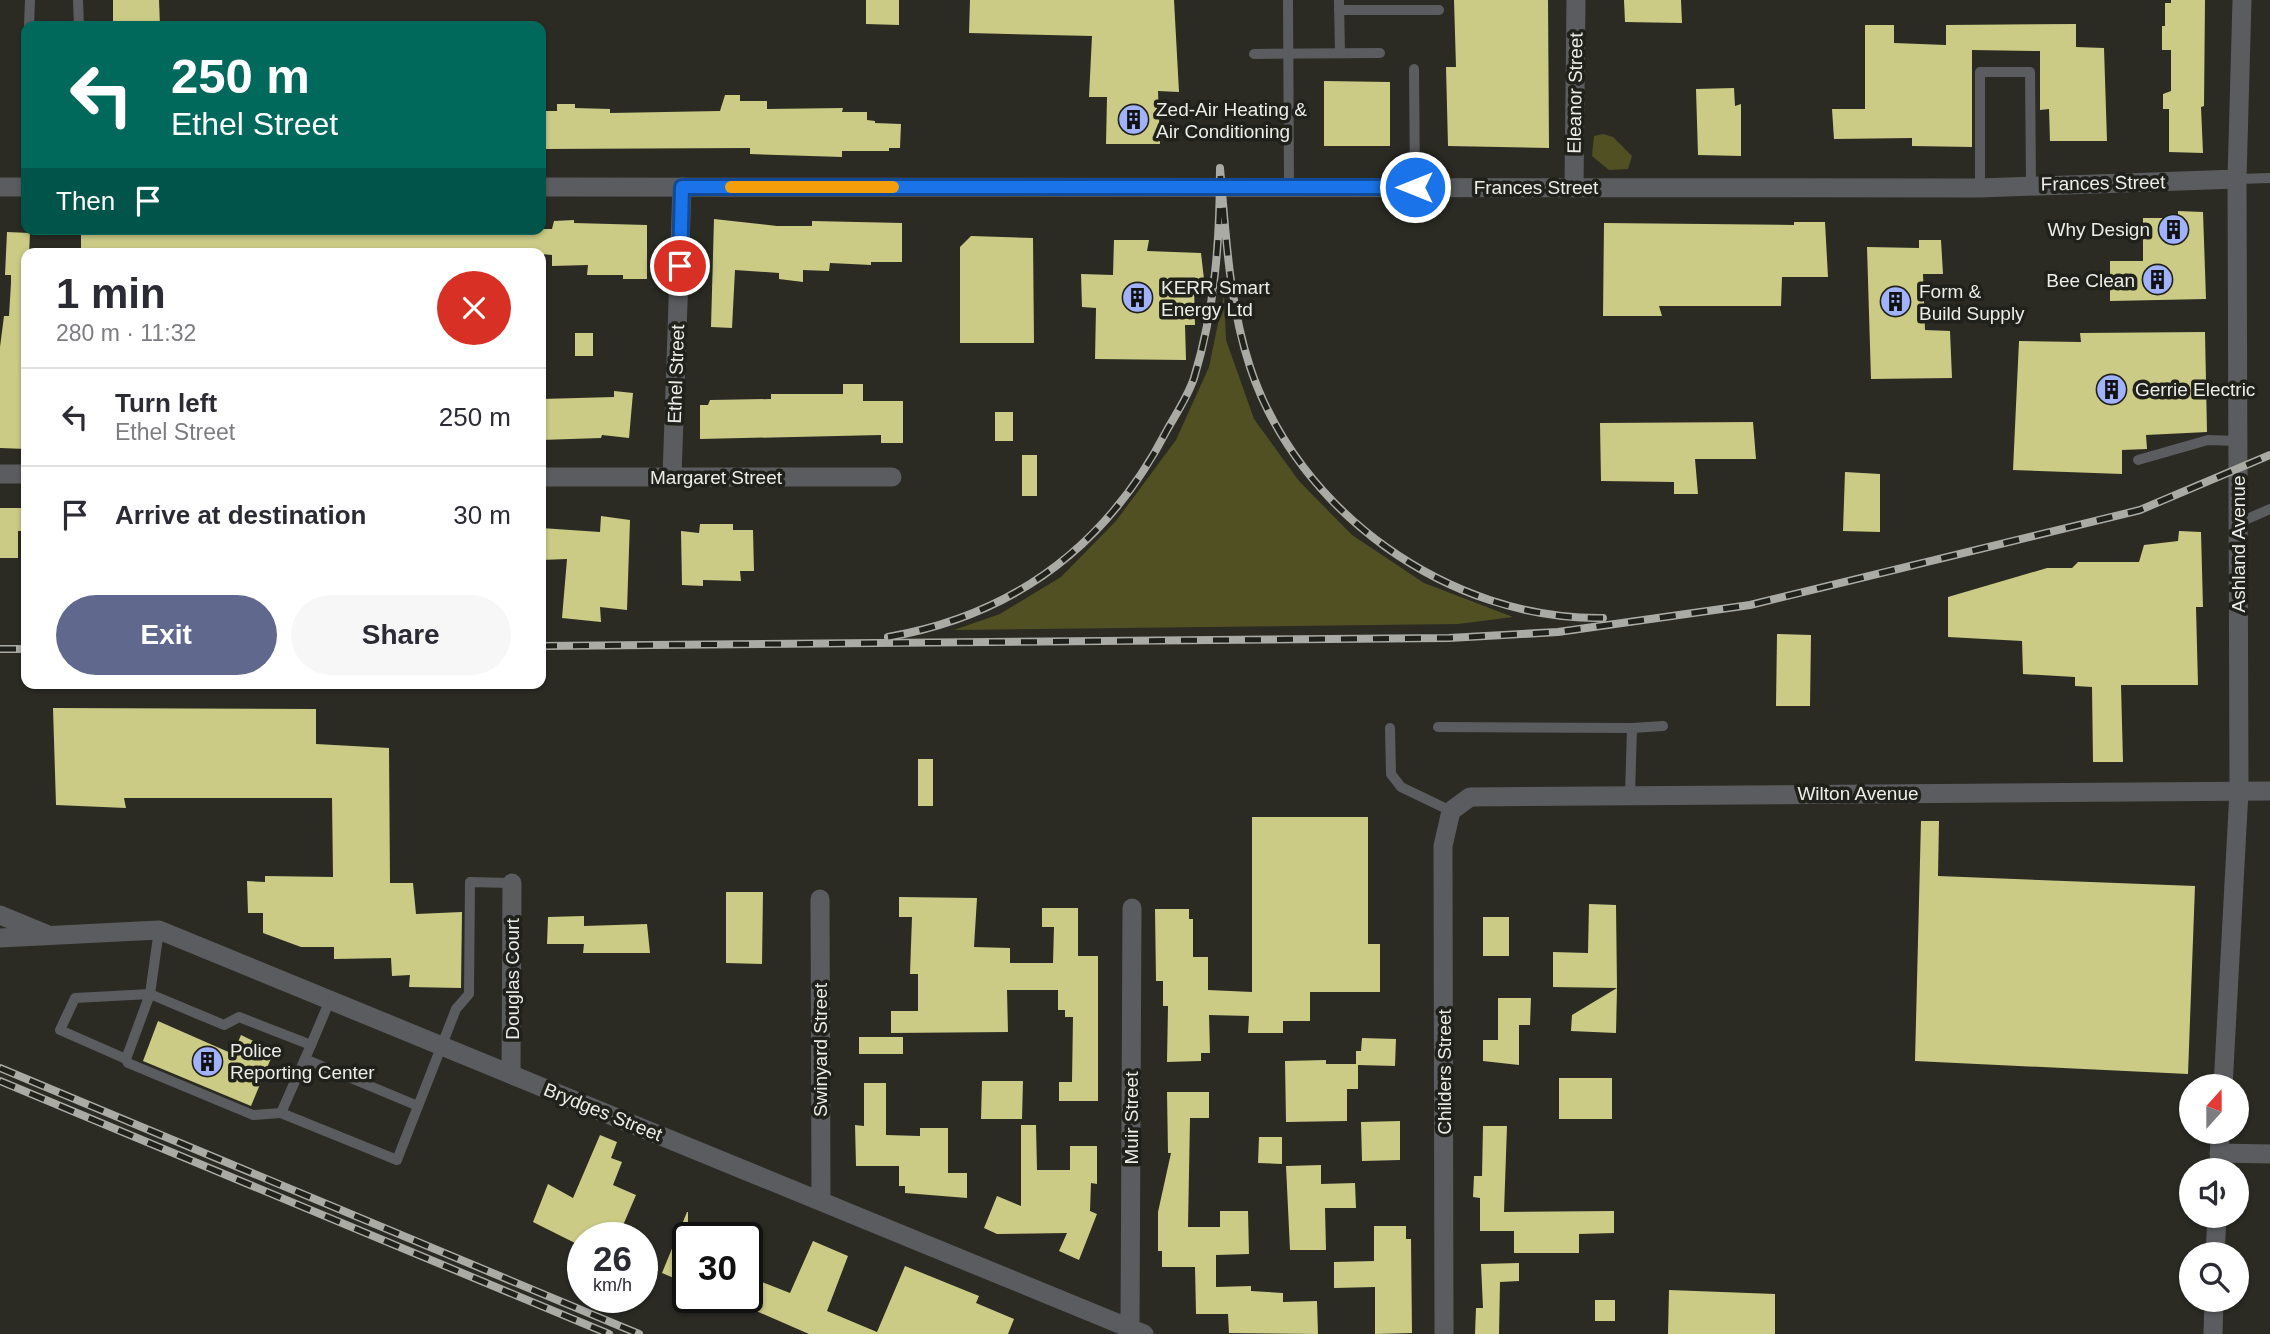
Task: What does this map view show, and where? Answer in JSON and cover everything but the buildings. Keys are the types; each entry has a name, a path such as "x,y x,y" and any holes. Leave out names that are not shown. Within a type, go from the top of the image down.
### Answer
{"street":[{"name":"Eleanor Street","path":"1574,187 1576,0"},
{"name":"Ashland Avenue","path":"2224,1074 2239,791 2237,179 2242,0"},
{"name":"Frances Street","path":"546,187 1980,188 2031,184 2237,179"},
{"path":"0,187 21,187"},
{"name":"Ethel Street","path":"672,477 682,187"},
{"path":"0,474 21,474"},
{"name":"Margaret Street","path":"546,477 892,477"},
{"name":"Wilton Avenue","path":"1451,811 1470,797 2270,791"},
{"name":"Childers Street","path":"1444,1334 1443,846 1451,811"},
{"name":"Douglas Court","path":"511,1074 512,883"},
{"name":"Swinyard Street","path":"820,899 821,1201"},
{"name":"Muir Street","path":"1132,908 1137,1331"},
{"path":"0,915 53,937"},
{"name":"Brydges Street","path":"0,938 159,930 1137,1331"},
{"path":"2244,1158 2270,1154"},
{"path":"2213,1334 2214,1312"}],"lane":[{"path":"29,21 30,0"},
{"path":"78,0 79,21"},
{"path":"1288,0 1289,187"},
{"path":"1340,53 1339,5 1438,10"},
{"path":"1254,54 1380,53"},
{"path":"1414,69 1415,187"},
{"path":"1980,188 1980,72 2030,72 2031,184"},
{"path":"2237,179 2270,178"},
{"path":"2138,460 2208,440 2238,441"},
{"path":"2238,523 2270,509"},
{"path":"1438,727 1663,726"},
{"path":"1390,727 1391,774 1401,787 1451,811"},
{"path":"1630,794 1632,727"},
{"path":"311,1045 239,1017 224,1025 150,994 75,998 60,1030 126,1059 128,1063 253,1115 281,1113 397,1160 456,1009 469,994 470,881 512,883"},
{"path":"126,1059 150,994 159,930"},
{"path":"281,1113 330,1000"},
{"path":"305,1059 418,1105"}],"shaded area":[{"path":"1603,134 1613,137 1632,156 1628,169 1609,170 1592,156 1594,136"},
{"path":"1224,295 1226,340 1254,419 1299,481 1352,535 1424,583 1513,617 1458,624 954,630 1000,614 1061,577 1116,521 1176,440 1209,367"}],"railway":[{"path":"888,637 934,626 977,611 1017,592 1053,568 1086,540 1116,507 1143,471 1189,391 1201,352 1215,274 1220,168 1229,269 1243,343 1250,367 1273,419 1304,468 1342,511 1387,548 1436,578 1490,600 1546,614 1603,618"},
{"path":"546,646 1449,638 1558,632 1750,605 2140,510 2270,455"},
{"path":"0,649 21,649"},
{"path":"0,1068 639,1334"},
{"path":"0,1081 609,1334"}],"slow traffic":[{"path":"731,187 893,187"}],"place":[{"name":"Zed-Air Heating & Air Conditioning","path":"1133,120"},
{"name":"Why Design","path":"2173,229"},
{"name":"Bee Clean","path":"2158,280"},
{"name":"KERR Smart Energy Ltd","path":"1138,298"},
{"name":"Form & Build Supply","path":"1896,302"},
{"name":"Gerrie Electric","path":"2112,389"},
{"name":"Police Reporting Center","path":"207,1061"}],"route":[{"path":"680,266 682,187 1415,187"}]}
